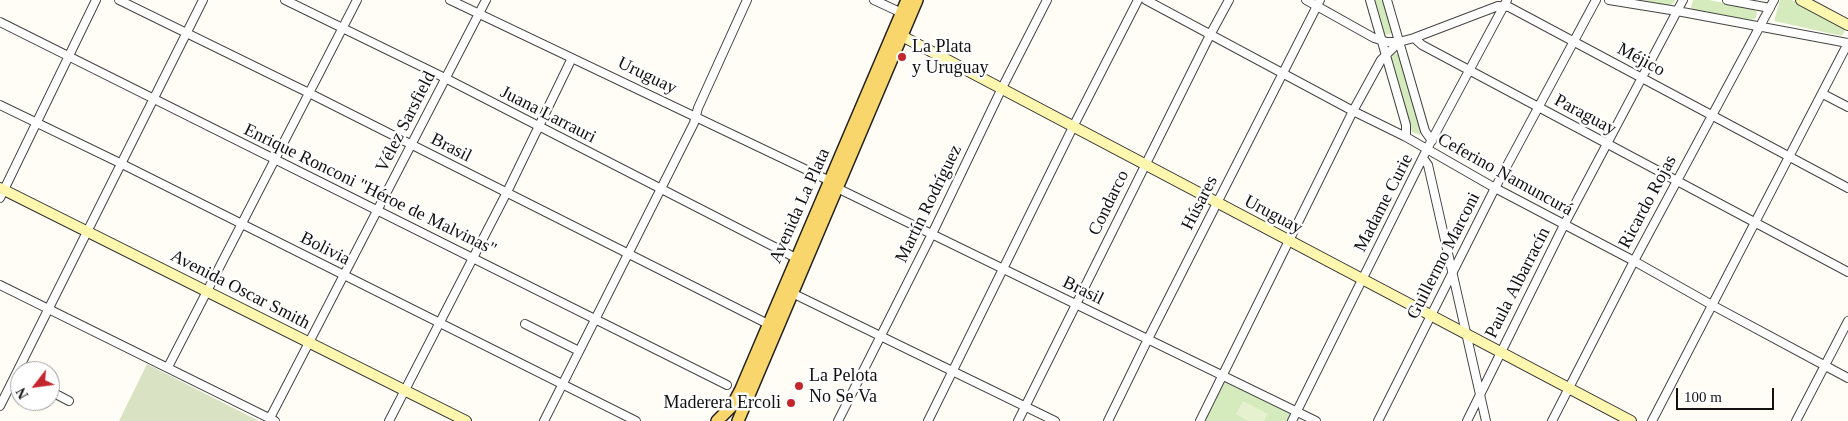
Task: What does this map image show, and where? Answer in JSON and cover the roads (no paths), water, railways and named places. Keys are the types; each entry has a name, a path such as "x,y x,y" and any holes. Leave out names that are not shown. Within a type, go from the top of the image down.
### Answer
{"main road":[{"name":"Avenida La Plata","path":"738,421 792,292 907,0"},
{"name":"Avenida La Plata","path":"717,421 727,412 738,396 796,258 833,185 917,0"}],"street":[{"path":"1,192 37,123 96,0"},
{"name":"Brasil","path":"119,0 309,93 768,324"},
{"path":"25,361 49,309 203,0"},
{"name":"Juana Larrauri","path":"285,0 445,78 539,128 796,258"},
{"path":"168,368 357,0"},
{"name":"Uruguay","path":"450,0 696,117 833,185"},
{"name":"Vélez Sarsfield","path":"272,420 343,275 486,0"},
{"path":"544,421 696,117 698,108 747,0"},
{"path":"874,0 902,13"},
{"name":"Martín Rodríguez","path":"838,421 1047,0"},
{"path":"928,421 1073,126 1138,0"},
{"name":"Ceferino Namuncurá","path":"1146,0 1353,112 1406,137 1495,188 1634,261 1848,378"},
{"name":"Condarco","path":"1018,421 1229,0"},
{"path":"1306,0 1319,3 1381,41 1399,42 1505,3"},
{"path":"1370,0 1406,126 1406,137"},
{"path":"1387,0 1425,131 1432,141"},
{"name":"Guillermo Marconi","path":"1378,421 1495,188 1596,0"},
{"path":"1609,0 1848,43 1652,421"},
{"name":"Paula Albarracín","path":"1466,421 1564,225 1684,0"},
{"path":"1727,0 1770,8"},
{"name":"Ricardo Rojas","path":"1552,421 1634,261 1774,0"},
{"path":"1801,0 1848,25"},
{"name":"Húsares","path":"1108,421 1319,3"},
{"name":"Méjico","path":"1505,3 1509,7 1848,188"},
{"name":"Madame Curie","path":"1292,421 1427,149 1505,3"},
{"name":"Enrique Ronconi \"Héroe de Malvinas\"","path":"0,22 727,385"},
{"name":"Uruguay","path":"902,36 1631,421"},
{"name":"Paraguay","path":"1414,38 1422,45 1468,70 1848,272"},
{"path":"1200,421 1353,112 1385,54 1399,42"},
{"path":"389,421 507,192 572,58"},
{"path":"1822,94 1848,107"},
{"name":"Bolivia","path":"0,105 242,223 636,421"},
{"path":"1423,158 1428,165 1486,421"},
{"name":"Brasil","path":"833,185 1316,421"},
{"name":"Avenida Oscar Smith","path":"1,192 88,232 466,421"},
{"path":"0,285 272,420"},
{"path":"792,292 1055,421"},
{"path":"1796,421 1848,321"},
{"path":"525,324 579,351"},
{"path":"0,406 10,390"},
{"path":"60,396 69,401"}],"place":[{"name":"La Plata y Uruguay","path":"902,57"},
{"name":"La Pelota No Se Va","path":"799,386"},
{"name":"Maderera Ercoli","path":"791,403"}]}
